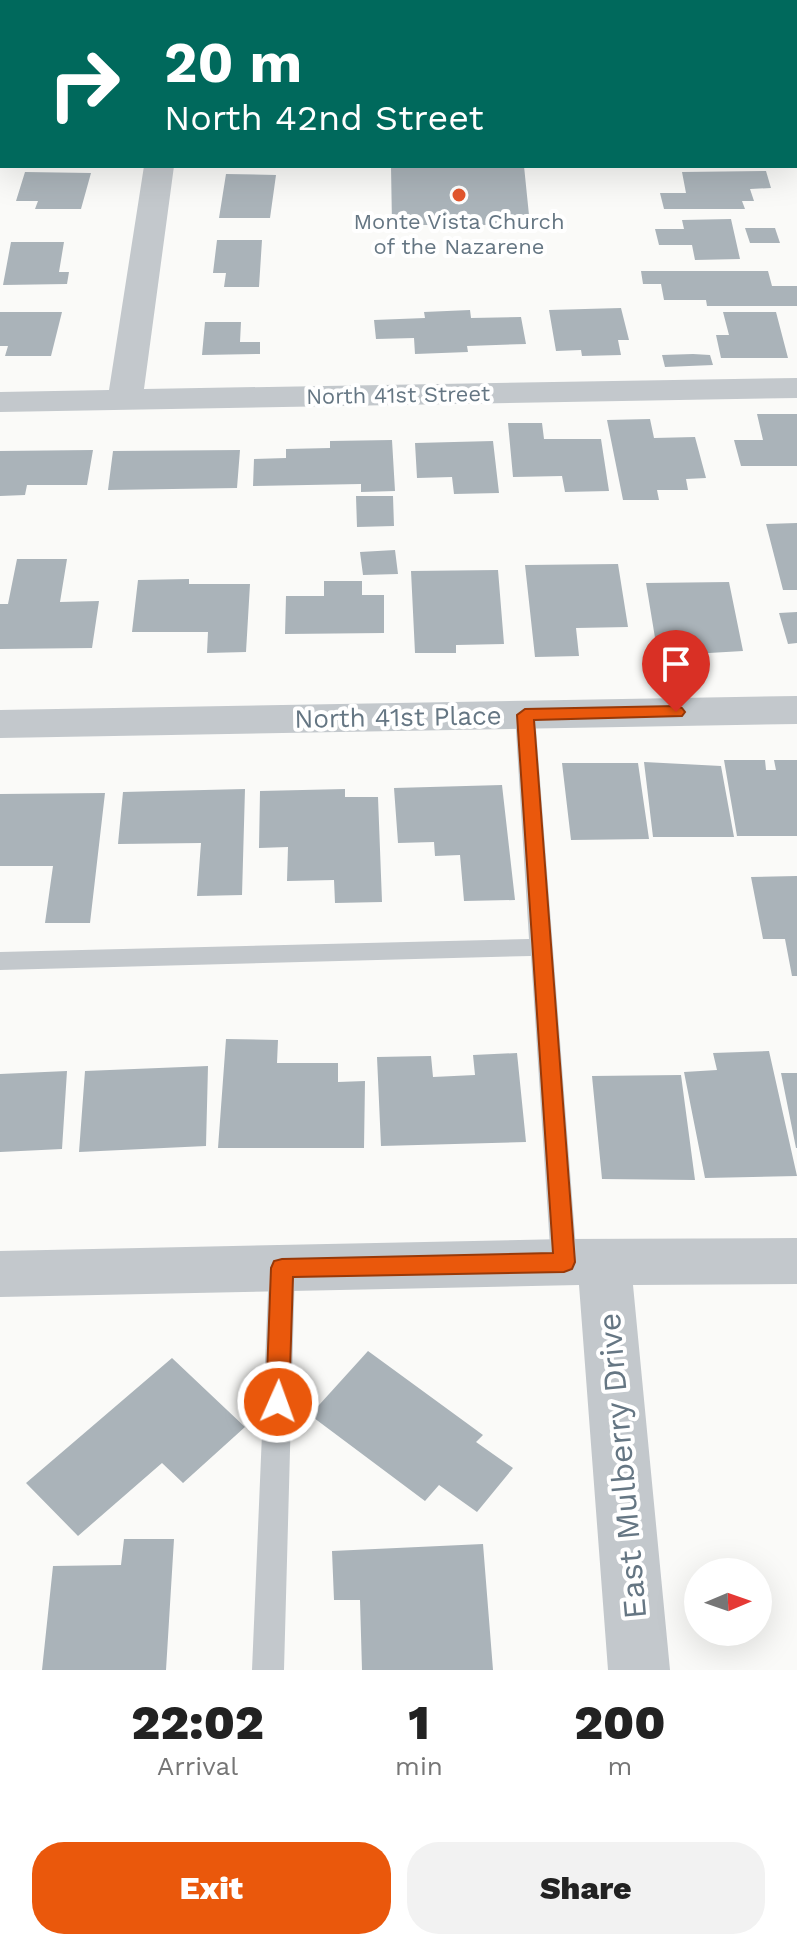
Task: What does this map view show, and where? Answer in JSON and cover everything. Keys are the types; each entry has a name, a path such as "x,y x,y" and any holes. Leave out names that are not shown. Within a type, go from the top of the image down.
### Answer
{"street":[{"path":"125,399 159,168"},
{"name":"North 41st Street","path":"0,402 797,388"},
{"name":"North 41st Place","path":"0,724 797,710"},
{"path":"0,1274 584,1262 797,1261"},
{"name":"East Mulberry Drive","path":"584,1262 639,1670"}],"lane":[{"path":"525,715 540,947 584,1262"},
{"path":"0,961 540,947"},
{"path":"268,1670 282,1268"}],"building":[{"name":"Monte Vista Church of the Nazarene","path":"391,168 524,168 530,225 392,225"},
{"path":"766,171 771,188 750,189 754,201 742,201 745,209 664,209 660,193 686,193 682,172"},
{"path":"25,172 91,173 81,209 35,209 38,201 16,201"},
{"path":"226,174 276,175 270,218 219,218"},
{"path":"731,219 740,259 695,260 692,245 659,245 655,229 684,229 682,220"},
{"path":"745,228 775,228 780,243 750,243"},
{"path":"217,240 262,240 259,287 224,287 226,273 213,273"},
{"path":"11,242 64,242 59,272 69,272 67,284 3,285"},
{"path":"641,271 768,271 772,286 797,286 797,306 707,306 706,300 664,300 661,284 643,284"},
{"path":"621,308 629,340 618,340 621,355 582,356 581,350 556,351 549,310"},
{"path":"470,310 471,318 521,317 526,344 467,346 468,352 415,354 414,338 376,339 374,320 425,318 424,312"},
{"path":"0,312 62,312 51,356 5,356 8,346 0,346"},
{"path":"723,312 776,312 788,358 721,358 716,335 729,335"},
{"path":"205,322 241,322 240,342 260,342 260,354 202,355"},
{"path":"662,355 710,355 713,365 665,367"},
{"path":"757,414 797,414 797,466 741,466 734,440 763,440"},
{"path":"650,419 654,438 695,437 706,478 686,479 688,490 657,490 659,500 623,500 607,420"},
{"path":"508,423 542,423 544,439 601,439 609,491 565,492 562,476 513,477"},
{"path":"392,440 395,491 361,492 361,484 253,486 254,459 286,458 286,449 330,448 330,441"},
{"path":"493,441 499,493 454,494 452,477 417,478 415,443"},
{"path":"93,450 87,485 27,485 25,495 0,496 0,451"},
{"path":"240,450 237,488 108,490 113,451"},
{"path":"356,496 393,496 394,526 357,527"},
{"path":"797,523 797,590 783,590 766,524"},
{"path":"395,550 398,574 363,575 360,552"},
{"path":"17,559 67,559 60,602 99,601 92,648 0,649 0,604 8,604"},
{"path":"618,564 628,627 576,628 579,656 535,657 525,565"},
{"path":"498,570 504,644 456,645 456,653 415,653 411,571"},
{"path":"189,579 189,584 250,584 246,652 207,653 208,632 132,632 138,580"},
{"path":"324,581 362,581 362,595 384,595 384,633 285,634 286,596 324,596"},
{"path":"729,582 743,651 658,656 646,583"},
{"path":"797,612 797,643 788,644 779,613"},
{"path":"724,760 765,760 766,770 776,770 774,760 797,760 797,836 737,836"},
{"path":"644,762 721,766 734,837 653,837"},
{"path":"562,763 638,763 649,839 571,840"},
{"path":"502,785 515,900 464,901 460,855 435,856 434,842 398,843 394,788"},
{"path":"245,789 242,895 197,896 201,843 118,844 123,792"},
{"path":"345,789 345,797 378,797 382,902 335,903 334,880 287,881 288,847 259,848 260,791"},
{"path":"105,793 90,923 45,923 53,866 0,866 0,794"},
{"path":"797,876 797,976 792,976 785,939 763,939 751,877"},
{"path":"226,1039 278,1040 277,1063 338,1063 338,1082 365,1081 364,1148 218,1148"},
{"path":"769,1051 797,1176 705,1178 684,1072 717,1070 713,1053"},
{"path":"517,1053 526,1142 381,1146 377,1057 431,1056 433,1077 475,1075 473,1055"},
{"path":"208,1066 206,1146 79,1152 85,1071"},
{"path":"67,1071 62,1149 0,1152 0,1074"},
{"path":"781,1073 797,1073 797,1148 796,1148"},
{"path":"681,1075 695,1180 602,1179 592,1076"},
{"path":"368,1351 483,1435 476,1442 513,1468 477,1512 439,1485 425,1501 310,1415"},
{"path":"172,1358 245,1427 183,1483 162,1463 78,1536 26,1483"},
{"path":"124,1539 174,1539 166,1670 42,1670 53,1566 121,1565"},
{"path":"483,1544 493,1670 362,1670 360,1600 334,1600 332,1551"}],"place":[{"name":"Monte Vista Church of the Nazarene","path":"459,195"}],"route":[{"path":"278,1402 282,1268 564,1262 525,715 676,712"}]}
